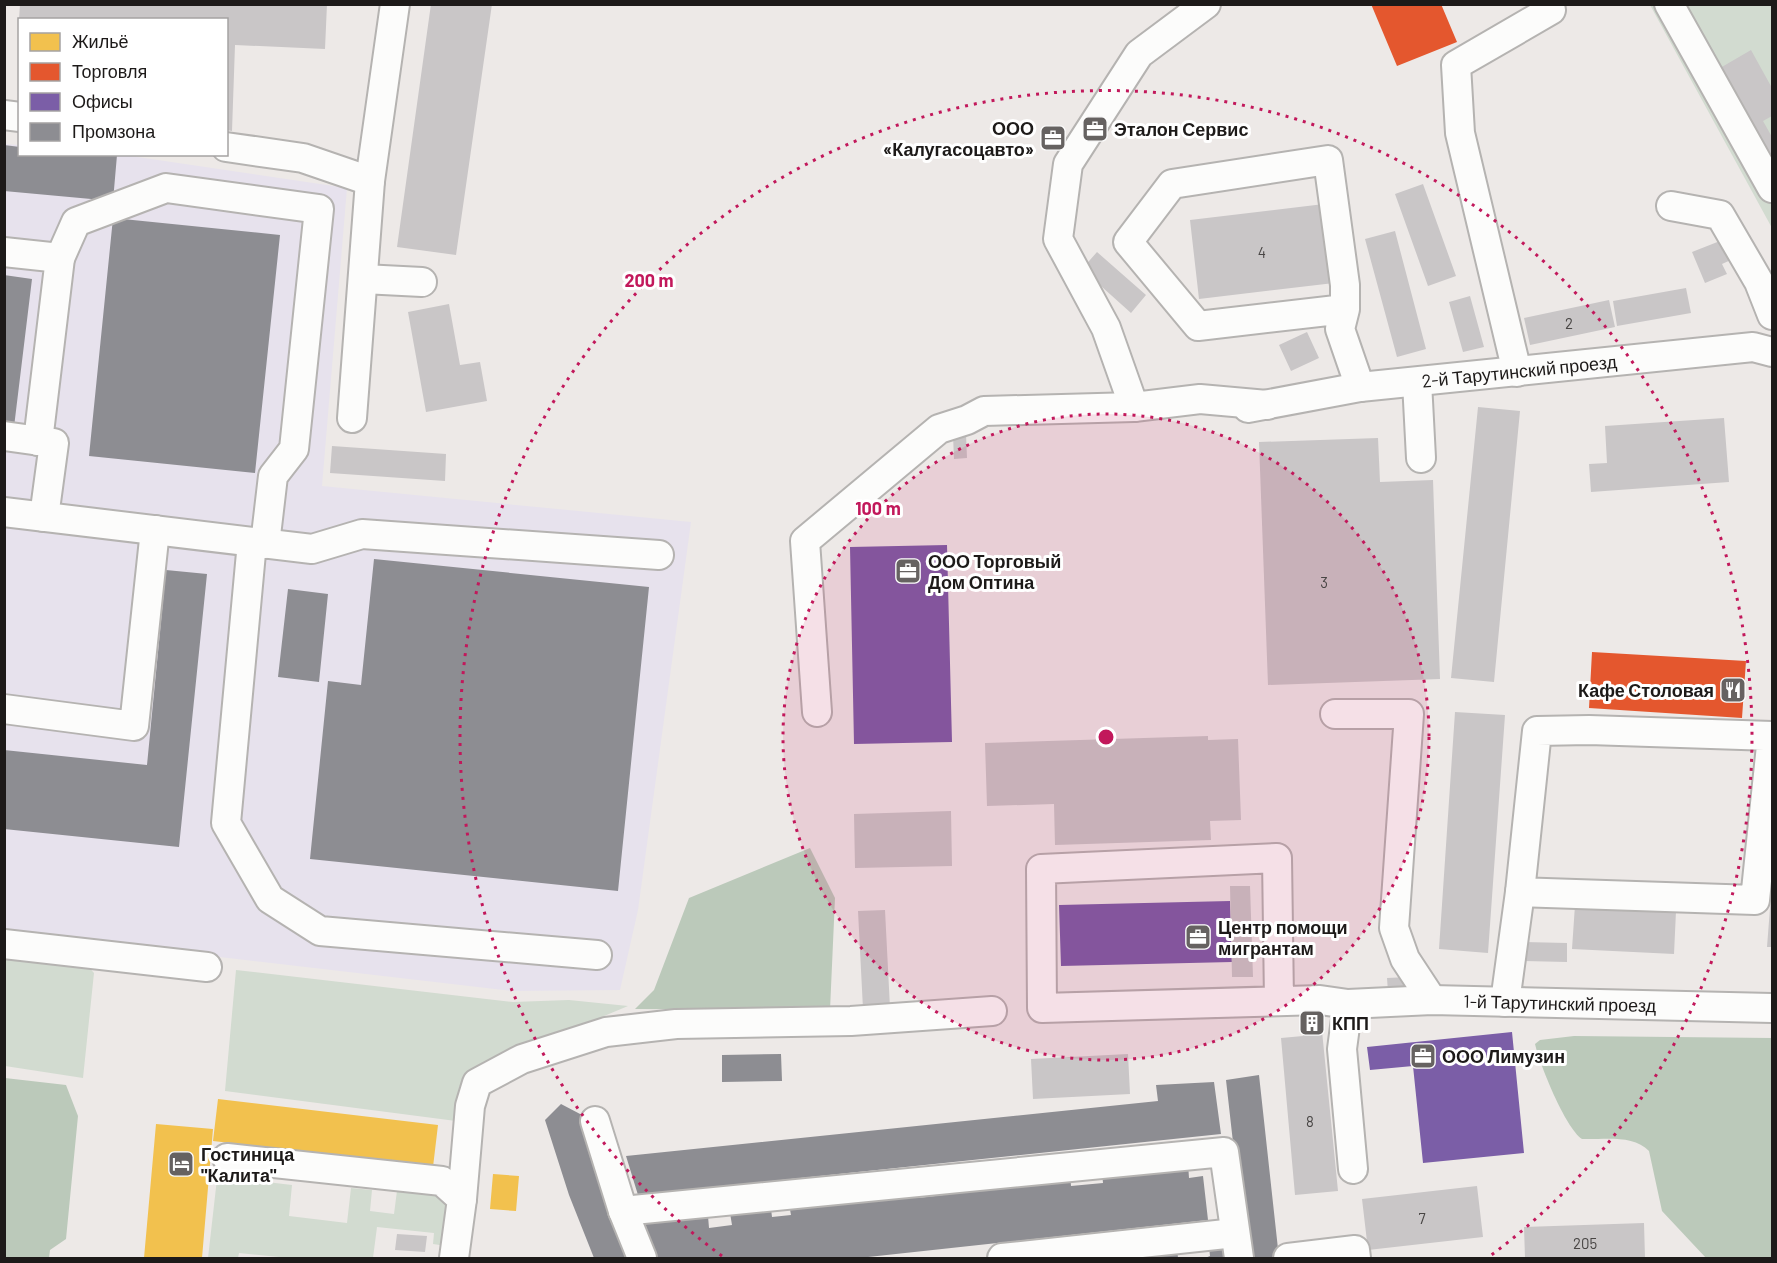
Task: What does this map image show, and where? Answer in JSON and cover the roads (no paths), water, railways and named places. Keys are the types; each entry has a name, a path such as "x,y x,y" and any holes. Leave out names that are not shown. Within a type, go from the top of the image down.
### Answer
{"street":[{"path":"352,418 370,181 395,4"},
{"path":"1134,407 1106,328 1058,239 1068,164 1138,54 1206,4"},
{"path":"1669,4 1773,188"},
{"path":"1517,372 1460,134 1456,65 1551,10"},
{"path":"228,147 303,158 370,181"},
{"path":"1345,309 1198,326 1128,242 1172,184 1328,160 1345,285 1345,309 1340,330 1360,387"},
{"path":"38,441 60,258 75,222 166,188 319,209 294,449 273,476 259,543 226,823 270,899 320,931 597,955"},
{"path":"1671,206 1720,215 1759,282 1773,315"},
{"path":"4,252 60,258"},
{"path":"363,279 422,282"},
{"name":"2-й Тарутинский проезд","path":"817,712 805,541 939,429 967,420 984,411 1134,407 1197,418 1360,387 1753,346 1773,352"},
{"path":"1416,382 1421,458"},
{"path":"4,436 54,443 44,517"},
{"path":"4,512 312,549 362,534 659,555"},
{"path":"4,709 134,726 155,530"},
{"path":"1335,714 1409,714 1394,928 1405,959 1432,1000"},
{"path":"1505,1002 1520,892 1537,731 1589,730 1772,736 1755,900 1520,892"},
{"name":"1-й Тарутинский проезд","path":"1279,1001 1277,858 1041,869 1042,1008 1320,1000 1348,1004 1432,1000 1773,1008"},
{"path":"4,944 207,967"},
{"path":"1348,1004 1342,1049 1353,1169"},
{"path":"454,1258 470,1106 477,1083 522,1059 606,1032 676,1024 851,1021 992,1011"},
{"path":"595,1121 623,1211 642,1258"},
{"path":"623,1211 1224,1152 1237,1246 1002,1258"},
{"path":"227,1158 442,1181 462,1198"},
{"path":"1288,1258 1355,1250 1356,1258"}],"place":[{"name":"Эталон Сервис","path":"1095,129"},
{"name":"ООО «Калугасоцавто»","path":"1053,138"},
{"name":"ООО Торговый Дом Оптина","path":"908,571"},
{"name":"Кафе Столовая","path":"1733,690"},
{"name":"Центр помощи мигрантам","path":"1198,937"},
{"name":"КПП","path":"1312,1023"},
{"name":"ООО Лимузин","path":"1423,1056"},
{"name":"Гостиница \"Калита\"","path":"181,1164"}]}
